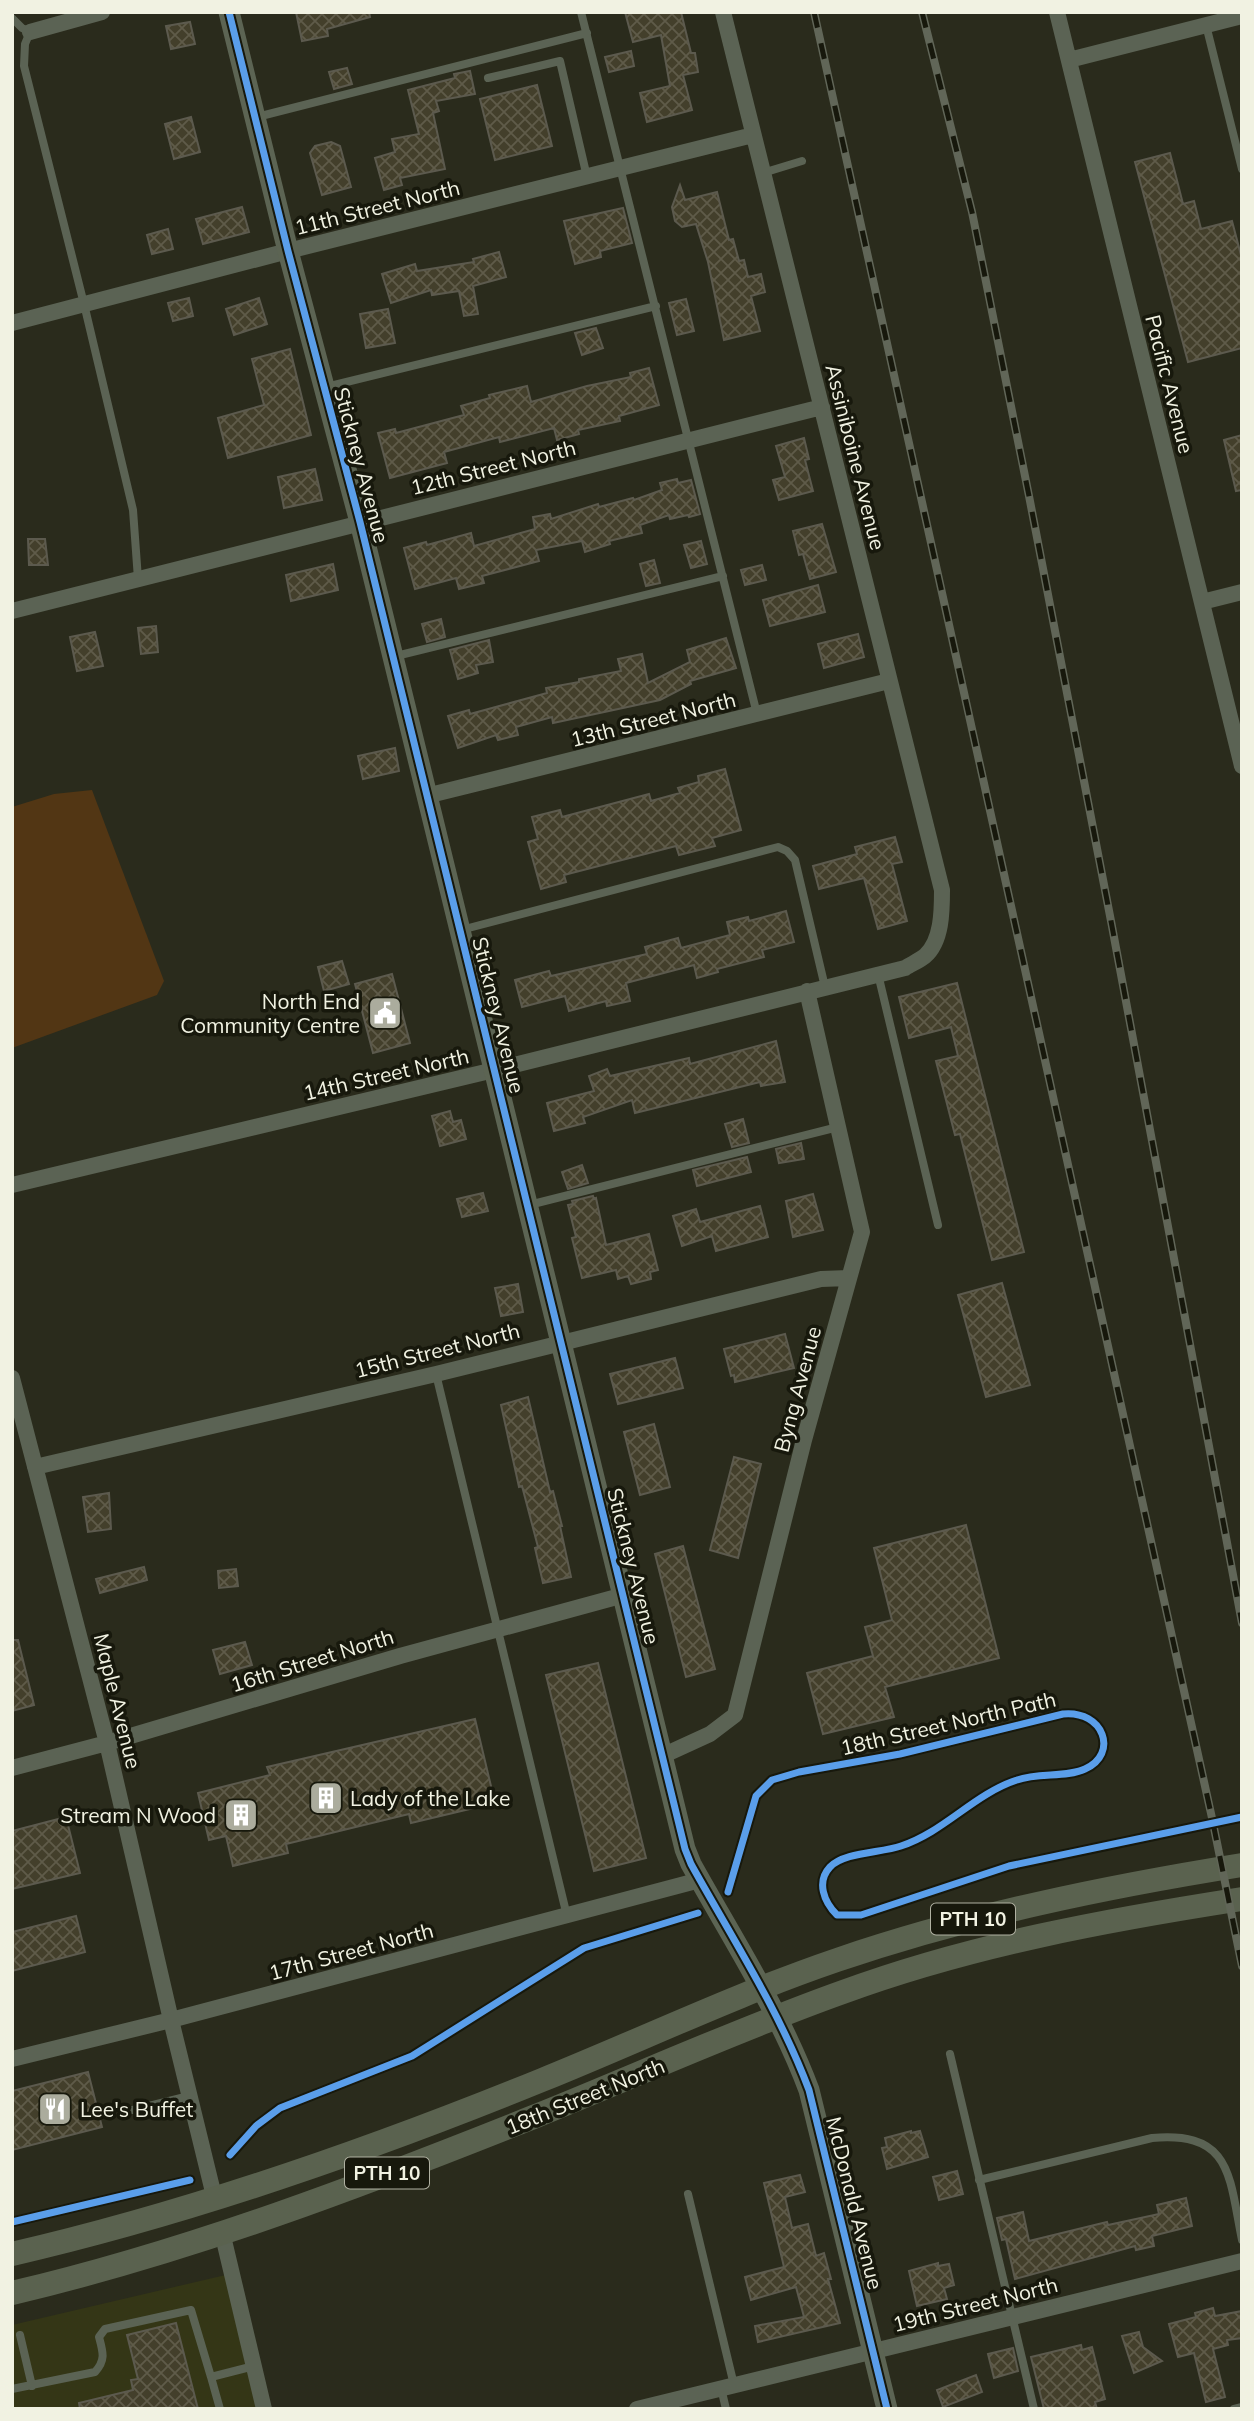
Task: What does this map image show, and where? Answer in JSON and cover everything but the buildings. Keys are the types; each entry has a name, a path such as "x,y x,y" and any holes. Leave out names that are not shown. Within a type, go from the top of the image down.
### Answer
{"main road":[{"name":"18th Street North","path":"12,2254 215,2200 282,2178 441,2119 798,1974 893,1941 1072,1896 1242,1865"},
{"name":"18th Street North","path":"12,2293 112,2267 222,2232 479,2138 811,2004 889,1976 976,1951 1161,1912 1242,1899"}],"street":[{"path":"30,32 102,12"},
{"name":"Stickney Avenue","path":"229,12 288,251 360,522 685,1849 774,2011"},
{"name":"Assiniboine Avenue","path":"723,12 942,890 942,913"},
{"name":"Pacific Avenue","path":"1057,12 1242,766"},
{"path":"1069,60 1242,16"},
{"name":"11th Street North","path":"12,323 754,135"},
{"name":"12th Street North","path":"12,611 822,407"},
{"path":"1202,602 1242,592"},
{"name":"13th Street North","path":"426,796 889,681"},
{"name":"14th Street North","path":"12,1185 905,968 927,955 937,937 942,913"},
{"name":"Byng Avenue","path":"662,1756 710,1734 735,1715 804,1440 862,1232 807,991"},
{"name":"15th Street North","path":"35,1467 436,1374 821,1279 849,1278"},
{"name":"Maple Avenue","path":"12,1378 107,1743 215,2200"},
{"name":"16th Street North","path":"12,1768 107,1743 400,1656 624,1595"},
{"name":"17th Street North","path":"12,2059 171,2020 700,1880"},
{"name":"McDonald Avenue","path":"774,2011 809,2090 887,2409"},
{"path":"222,2232 264,2409"},
{"name":"19th Street North","path":"637,2409 1242,2261"}],"lane":[{"path":"581,12 757,714"},
{"path":"12,18 30,32 25,44 24,66 133,510 138,579"},
{"path":"1206,25 1241,165"},
{"path":"255,117 587,33"},
{"path":"488,78 560,61 587,177"},
{"path":"763,173 802,161"},
{"path":"324,387 656,306"},
{"path":"392,657 723,576"},
{"path":"460,930 778,847 787,851 795,860 825,987"},
{"path":"878,974 938,1225"},
{"path":"528,1205 838,1127"},
{"path":"436,1374 567,1916"},
{"path":"950,2054 1034,2409"},
{"path":"133,2110 189,2096"},
{"path":"979,2180 1152,2138 1174,2136 1199,2141 1217,2153 1228,2172 1242,2239"},
{"path":"688,2194 728,2386 726,2409"},
{"path":"12,2389 95,2372 102,2365 104,2358 99,2337 105,2329 191,2310 220,2409"},
{"path":"20,2335 32,2386"},
{"path":"211,2377 254,2365"},
{"path":"1234,2409 1242,2407"}],"shaded area":[{"path":"92,790 164,981 157,995 12,1048 12,807 54,794"},
{"path":"230,2274 263,2409 12,2409 12,2325"}],"railway":[{"path":"814,12 1212,1818 1242,1966"},
{"path":"922,12 972,212 1029,496 1242,1623"}],"cycle path":[{"path":"229,12 288,251 360,522 685,1849 784,2031 809,2090 887,2409"},
{"name":"18th Street North Path","path":"728,1892 756,1796 772,1780 799,1772 900,1754 1063,1714 1089,1719 1097,1726 1104,1744 1102,1754 1095,1762 1077,1772 1034,1776 1001,1786 917,1840 836,1862 823,1879 823,1892 832,1910 837,1915 861,1915 1009,1866 1242,1817"},
{"path":"230,2155 256,2126 280,2108 412,2056 584,1948 698,1913"},
{"path":"12,2222 190,2180"}],"place":[{"name":"North End Community Centre","path":"385,1013"},
{"name":"Lady of the Lake","path":"326,1798"},
{"name":"Stream N Wood","path":"241,1815"},
{"name":"Lee's Buffet","path":"55,2109"}]}
